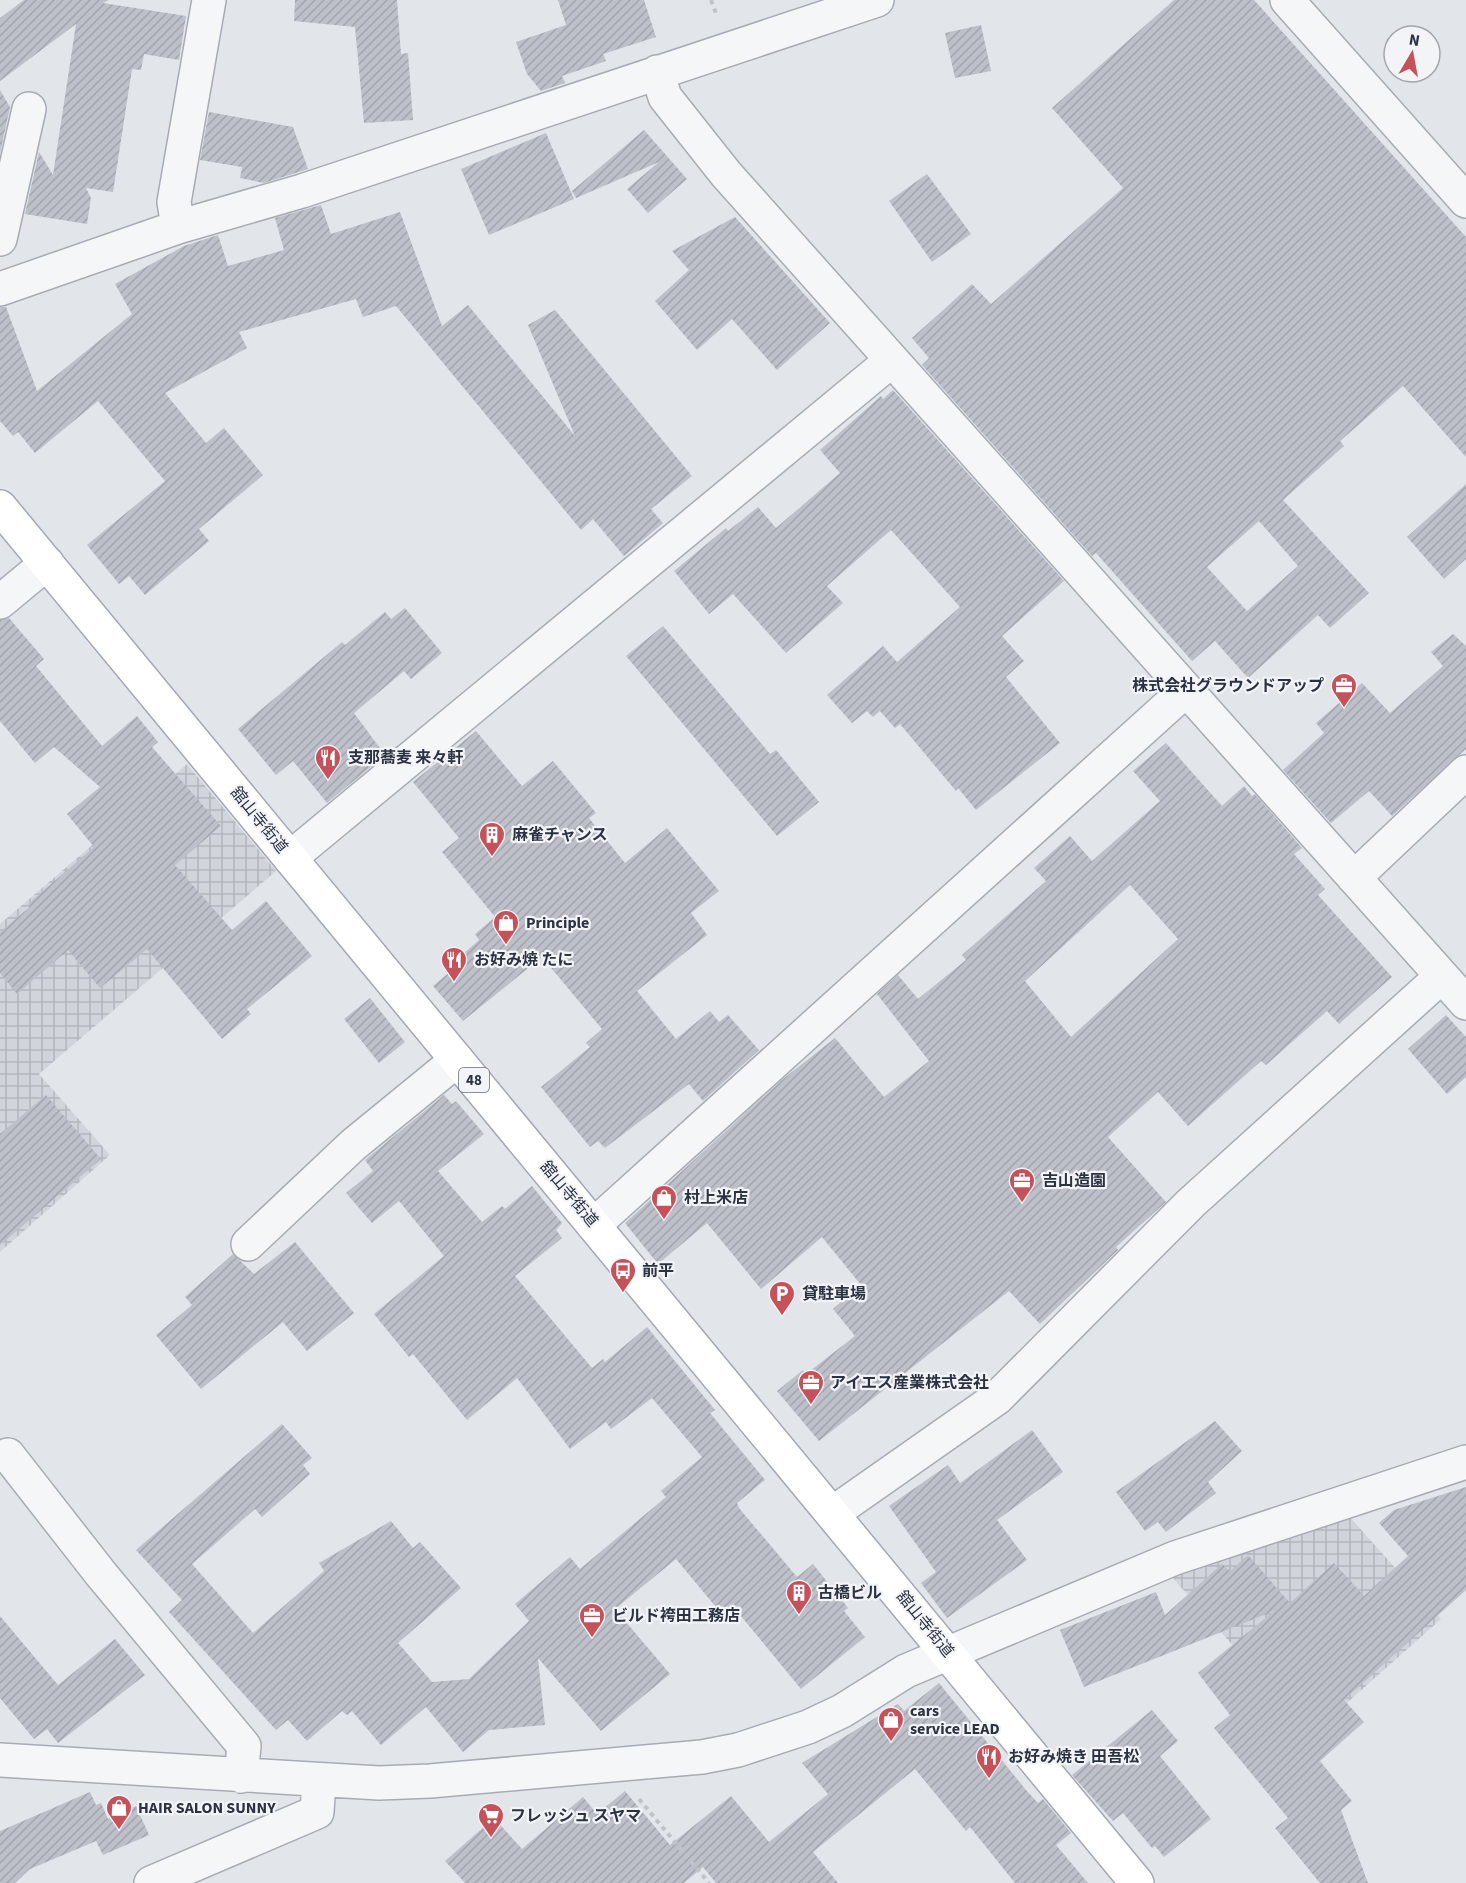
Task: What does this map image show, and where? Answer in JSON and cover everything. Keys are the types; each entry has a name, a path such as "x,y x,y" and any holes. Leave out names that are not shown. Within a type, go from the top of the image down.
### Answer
{"main road":[{"name":"舘山寺街道","path":"0,507 1135,1882"}],"street":[{"path":"178,227 174,202 209,0"},
{"path":"2,283 178,227 302,191 877,0"},
{"path":"1287,0 1466,201"},
{"path":"657,72 665,97 726,174 1466,1003"},
{"path":"0,239 29,109"},
{"path":"290,858 892,360"},
{"path":"0,602 47,563"},
{"path":"594,1225 1186,690"},
{"path":"1354,878 1466,772"},
{"path":"833,1514 997,1398 1191,1203 1442,976"},
{"path":"248,1244 353,1145 457,1060"},
{"path":"8,1455 101,1574 244,1746 242,1776"},
{"path":"0,1760 319,1781 430,1781 702,1757 774,1740 842,1710 906,1671 1175,1558 1466,1462"},
{"path":"151,1883 317,1812 319,1781"}],"path":[{"path":"625,1764 627,1783 709,1883"}],"shaded area":[{"path":"187,764 276,871 39,1074 110,1155 0,1252 0,924"},
{"path":"1347,1514 1441,1619 1312,1734 1170,1575"}],"building":[{"path":"24,0 108,0 103,3 186,16 179,60 144,54 141,70 132,69 113,192 86,188 91,198 87,224 25,214 39,152 53,175 76,24 0,81 0,18"},
{"path":"295,0 397,0 401,54 408,53 413,120 364,123 355,27 294,21"},
{"path":"558,0 644,0 656,37 603,54 606,61 562,76 565,83 541,91 527,74 516,42 566,25"},
{"path":"1174,0 1254,0 1466,237 1466,457 1403,386 1340,441 1344,446 1283,500 1369,593 1330,628 1318,615 1248,678 1215,641 1192,661 1096,553 1092,556 922,365 929,358 912,338 972,284 991,304 1123,188 1052,108","holes":["1259,521 1298,566 1247,611 1207,567"]},
{"path":"981,25 991,71 955,78 945,33"},
{"path":"0,90 10,107 0,153"},
{"path":"209,112 293,127 308,169 264,183 240,178 242,167 200,160"},
{"path":"644,130 687,179 648,213 627,189 659,162 576,198 572,191"},
{"path":"546,133 574,199 489,235 461,169"},
{"path":"927,174 971,234 932,262 889,201"},
{"path":"321,205 331,234 400,212 442,326 468,305 575,436 528,325 555,310 692,476 651,509 663,523 624,556 593,519 581,530 396,306 363,317 356,299 239,332 247,348 165,393 206,443 224,428 263,475 199,529 209,541 145,595 129,576 119,584 87,545 165,481 98,401 35,453 18,432 13,436 0,421 0,307 6,307 37,391 132,314 115,284 184,246 218,235 228,266 284,250 275,218"},
{"path":"735,217 830,323 777,370 732,319 697,350 655,301 689,270 672,251"},
{"path":"893,390 1064,581 1002,636 1024,661 1006,677 1060,743 976,810 958,788 956,791 900,724 895,728 880,711 873,717 867,711 852,723 827,695 883,646 897,662 960,607 891,530 827,586 843,603 786,653 733,594 709,614 674,571 726,528 728,531 758,507 776,528 840,473 820,450 881,396 883,399"},
{"path":"1466,484 1466,559 1444,579 1407,537"},
{"path":"405,608 442,653 411,679 404,671 354,713 385,755 327,803 293,761 276,775 238,729 342,642 345,645 385,612 391,619"},
{"path":"9,618 44,659 36,666 102,746 137,716 158,742 152,747 221,826 175,865 232,930 266,901 312,956 247,1009 251,1014 222,1039 147,949 100,988 68,950 17,994 0,973 0,932 30,907 28,904 94,847 67,814 100,787 54,747 35,763 0,721 0,620"},
{"path":"663,626 770,754 776,750 819,802 777,836 626,656"},
{"path":"1453,634 1466,646 1466,749 1392,816 1369,791 1331,823 1283,770 1324,733 1316,723 1362,683 1390,713 1443,666 1431,652"},
{"path":"476,731 522,786 553,761 596,813 589,818 625,863 667,828 719,891 691,913 707,935 637,991 676,1039 710,1011 719,1022 728,1015 759,1050 703,1101 689,1084 605,1148 598,1141 590,1147 541,1087 590,1047 586,1043 602,1029 542,957 463,1021 433,986 465,959 462,955 479,940 475,934 495,917 442,852 459,838 413,782"},
{"path":"1166,743 1222,806 1244,786 1252,796 1255,794 1302,848 1294,854 1325,889 1318,895 1392,977 1339,1024 1327,1011 1266,1065 1261,1061 1188,1126 1158,1092 1108,1137 1166,1202 1116,1247 1118,1250 1040,1324 1009,1291 819,1441 777,1391 803,1370 806,1374 855,1336 833,1309 861,1285 822,1237 761,1289 707,1223 658,1264 625,1223 783,1079 835,1038 884,1097 929,1061 877,994 898,975 918,999 966,960 962,955 1046,881 1034,868 1070,836 1092,861 1160,801 1133,771","holes":["1130,885 1178,939 1071,1037 1025,981"]},
{"path":"370,998 405,1042 379,1063 344,1019"},
{"path":"1446,1015 1466,1037 1466,1077 1447,1094 1408,1049"},
{"path":"46,1095 101,1159 0,1245 0,1134"},
{"path":"444,1095 452,1104 456,1101 484,1134 438,1171 482,1222 502,1206 505,1209 532,1186 562,1223 556,1230 562,1238 515,1276 592,1368 603,1359 605,1362 647,1327 715,1410 710,1413 765,1480 737,1503 739,1508 797,1577 813,1564 848,1608 844,1611 865,1637 801,1689 736,1610 725,1618 676,1559 615,1609 670,1674 601,1731 538,1658 545,1725 489,1730 463,1752 426,1707 381,1745 352,1711 347,1715 342,1711 307,1741 288,1720 276,1730 169,1612 182,1600 136,1550 282,1424 312,1458 303,1465 310,1474 262,1517 255,1509 192,1564 253,1633 324,1571 319,1563 391,1521 413,1548 420,1542 461,1588 398,1643 432,1682 469,1679 529,1621 515,1604 570,1557 580,1569 666,1497 661,1491 702,1457 652,1398 611,1429 606,1422 570,1449 517,1378 467,1420 413,1354 409,1357 374,1314 444,1256 399,1201 372,1223 346,1193 373,1171 365,1160"},
{"path":"295,1242 354,1313 307,1351 283,1322 201,1389 156,1335 192,1305 185,1297 233,1254 254,1274"},
{"path":"1215,1421 1242,1451 1208,1482 1216,1493 1166,1532 1158,1522 1145,1531 1116,1492"},
{"path":"1032,1430 1063,1472 997,1520 1027,1560 947,1618 921,1583 936,1572 889,1506 948,1465 960,1483"},
{"path":"1466,1487 1466,1590 1344,1700 1364,1722 1320,1761 1352,1801 1341,1810 1368,1883 1320,1883 1275,1828 1288,1818 1214,1728 1230,1715 1198,1673 1274,1611 1084,1687 1060,1630 1156,1592 1165,1615 1222,1564 1230,1571 1248,1555 1290,1603 1334,1563 1364,1596 1408,1556 1379,1523 1394,1510"},
{"path":"0,1616 58,1685 115,1639 145,1675 58,1743 47,1729 34,1739 0,1698"},
{"path":"939,1683 1026,1790 1038,1803 1043,1799 1071,1833 1056,1845 1088,1883 1015,1883 970,1827 966,1831 915,1769 813,1852 838,1883 716,1883 703,1867 684,1883 465,1883 445,1861 494,1818 522,1849 583,1797 597,1814 625,1791 670,1845 731,1796 769,1842 828,1794 802,1763 898,1704 904,1711"},
{"path":"1152,1710 1178,1741 1160,1756 1211,1819 1164,1857 1155,1846 1152,1848 1123,1813 1113,1821 1072,1775"},
{"path":"90,1792 96,1805 101,1803 108,1819 136,1806 149,1835 103,1855 96,1841 30,1869 15,1883 0,1883 0,1831"}],"place":[{"name":"株式会社グラウンドアップ","path":"1344,709"},
{"name":"支那蕎麦 来々軒","path":"328,781"},
{"name":"麻雀チャンス","path":"492,858"},
{"name":"Principle","path":"506,946"},
{"name":"お好み焼 たに","path":"454,983"},
{"name":"吉山造園","path":"1022,1204"},
{"name":"村上米店","path":"664,1221"},
{"name":"前平","path":"623,1294"},
{"name":"貸駐車場","path":"782,1317"},
{"name":"アイエス産業株式会社","path":"811,1406"},
{"name":"古橋ビル","path":"799,1616"},
{"name":"ビルド袴田工務店","path":"592,1639"},
{"name":"cars service LEAD","path":"891,1743"},
{"name":"お好み焼き 田吾松","path":"989,1780"},
{"name":"HAIR SALON SUNNY","path":"119,1831"},
{"name":"フレッシュ スヤマ","path":"491,1839"}]}
